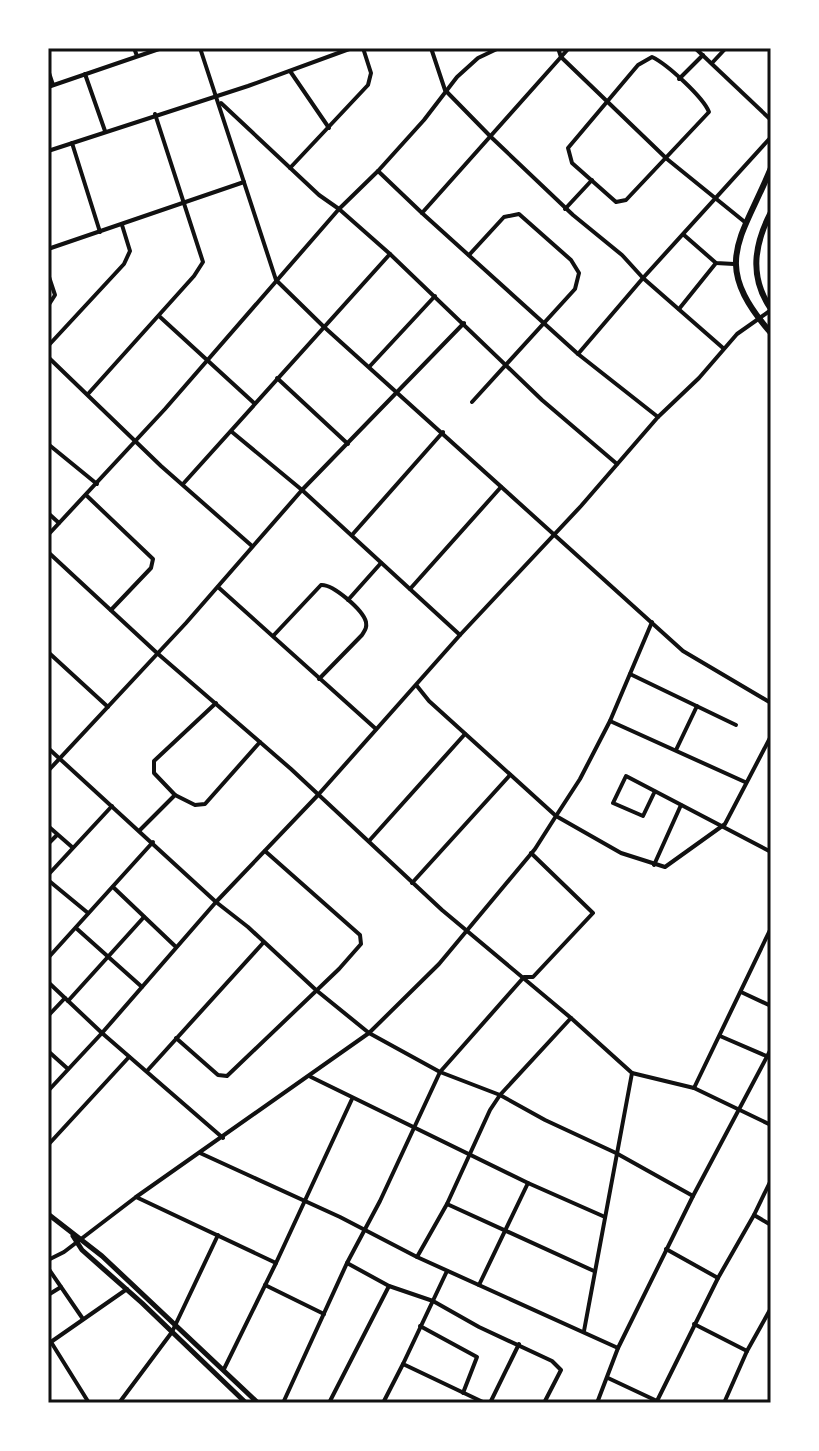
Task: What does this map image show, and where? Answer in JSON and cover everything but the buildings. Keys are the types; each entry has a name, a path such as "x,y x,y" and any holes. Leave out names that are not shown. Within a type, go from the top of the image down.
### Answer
{"main road":[{"path":"771,168 746,223 734,264 743,293 771,333"},
{"path":"771,212 759,242 755,272 771,310"}],"street":[{"path":"134,48 137,56"},
{"path":"48,70 51,86 162,48"},
{"path":"200,48 276,280 683,651 771,703"},
{"path":"48,151 352,48"},
{"path":"290,168 368,85 371,73 363,48"},
{"path":"431,48 445,90 565,209 622,255 643,278 723,348"},
{"path":"48,535 137,440 339,209 424,120 445,90 478,58 499,48"},
{"path":"558,48 561,57 667,159 746,223"},
{"path":"422,213 569,48"},
{"path":"695,48 771,120"},
{"path":"712,63 726,48"},
{"path":"679,79 703,55"},
{"path":"647,59 657,59 705,104 709,112 622,203 616,202 572,163 568,148 607,101 647,59"},
{"path":"290,71 329,128"},
{"path":"85,74 105,131"},
{"path":"219,102 319,195 390,254 542,400 617,464"},
{"path":"88,394 194,276 203,262 155,114"},
{"path":"578,354 771,137"},
{"path":"72,143 100,232"},
{"path":"378,171 578,354 658,417"},
{"path":"565,209 592,180"},
{"path":"48,249 244,182"},
{"path":"469,255 501,220 511,214 522,216 576,266 578,281 575,289 472,402"},
{"path":"48,346 129,257 122,225"},
{"path":"684,235 716,263 734,264"},
{"path":"183,484 390,254"},
{"path":"679,309 716,263"},
{"path":"48,274 55,295 48,306"},
{"path":"370,366 435,296"},
{"path":"48,1091 658,417 699,378 723,348 771,310"},
{"path":"159,315 254,403"},
{"path":"48,771 218,587 302,490 464,323"},
{"path":"48,357 161,466 252,546"},
{"path":"277,378 348,444"},
{"path":"231,431 302,490 460,635"},
{"path":"351,536 443,432"},
{"path":"48,444 97,484"},
{"path":"410,589 501,487"},
{"path":"86,495 153,559 151,568 111,610"},
{"path":"48,513 59,523"},
{"path":"48,552 412,883 632,1073 694,1088 771,1125"},
{"path":"348,600 381,563"},
{"path":"273,635 321,585 330,585 348,600 366,621 367,627 319,679"},
{"path":"218,587 376,729"},
{"path":"48,1260 369,1033 439,964 531,853 580,779 610,721 652,622"},
{"path":"48,652 108,707"},
{"path":"630,674 736,725"},
{"path":"417,686 429,701 556,816 621,853 653,865 668,866 722,827 771,736"},
{"path":"216,703 154,761 154,773 175,795 195,805 205,804 260,742"},
{"path":"676,750 697,706"},
{"path":"610,721 745,782"},
{"path":"369,841 465,734"},
{"path":"48,748 216,902 369,1033 440,1072 500,1095 616,1153 693,1196"},
{"path":"412,883 511,775"},
{"path":"655,791 643,816 613,803 626,776 655,791 722,827 769,851 771,843"},
{"path":"140,830 175,795"},
{"path":"653,865 681,805"},
{"path":"88,913 48,877 112,806"},
{"path":"48,826 72,847"},
{"path":"48,844 57,835"},
{"path":"48,958 153,842"},
{"path":"176,1038 218,1075 227,1076 361,944 362,938 265,851"},
{"path":"283,1403 440,1072 524,977 533,977 593,913 531,853"},
{"path":"113,887 176,947"},
{"path":"48,1016 144,917"},
{"path":"75,927 142,987"},
{"path":"694,1088 771,928"},
{"path":"147,1071 263,943"},
{"path":"48,982 223,1138"},
{"path":"741,992 771,1006"},
{"path":"417,1257 447,1204 490,1110 500,1095 571,1018"},
{"path":"720,1036 769,1057"},
{"path":"597,1403 618,1348 666,1249 771,1049"},
{"path":"48,1051 68,1069"},
{"path":"48,1145 129,1057"},
{"path":"584,1331 632,1073"},
{"path":"310,1076 352,1099 605,1217"},
{"path":"223,1370 306,1202 352,1099"},
{"path":"200,1153 367,1230 417,1257 618,1348"},
{"path":"608,1377 659,1402 694,1324 771,1180"},
{"path":"479,1285 528,1183"},
{"path":"136,1197 276,1263"},
{"path":"447,1204 595,1271"},
{"path":"48,1214 176,1325 258,1403"},
{"path":"754,1215 771,1225"},
{"path":"119,1403 172,1332 218,1235"},
{"path":"79,1241 246,1403"},
{"path":"666,1249 718,1278"},
{"path":"347,1263 389,1286 433,1301 561,1367 560,1375 544,1403"},
{"path":"48,1268 83,1319"},
{"path":"383,1403 448,1270"},
{"path":"265,1285 324,1314"},
{"path":"329,1403 389,1286"},
{"path":"48,1295 61,1287"},
{"path":"89,1403 49,1343 127,1289"},
{"path":"724,1403 747,1351 771,1308"},
{"path":"765,1319 771,1322"},
{"path":"694,1324 747,1351"},
{"path":"420,1326 477,1357 463,1393"},
{"path":"403,1364 488,1403 519,1344"}]}
